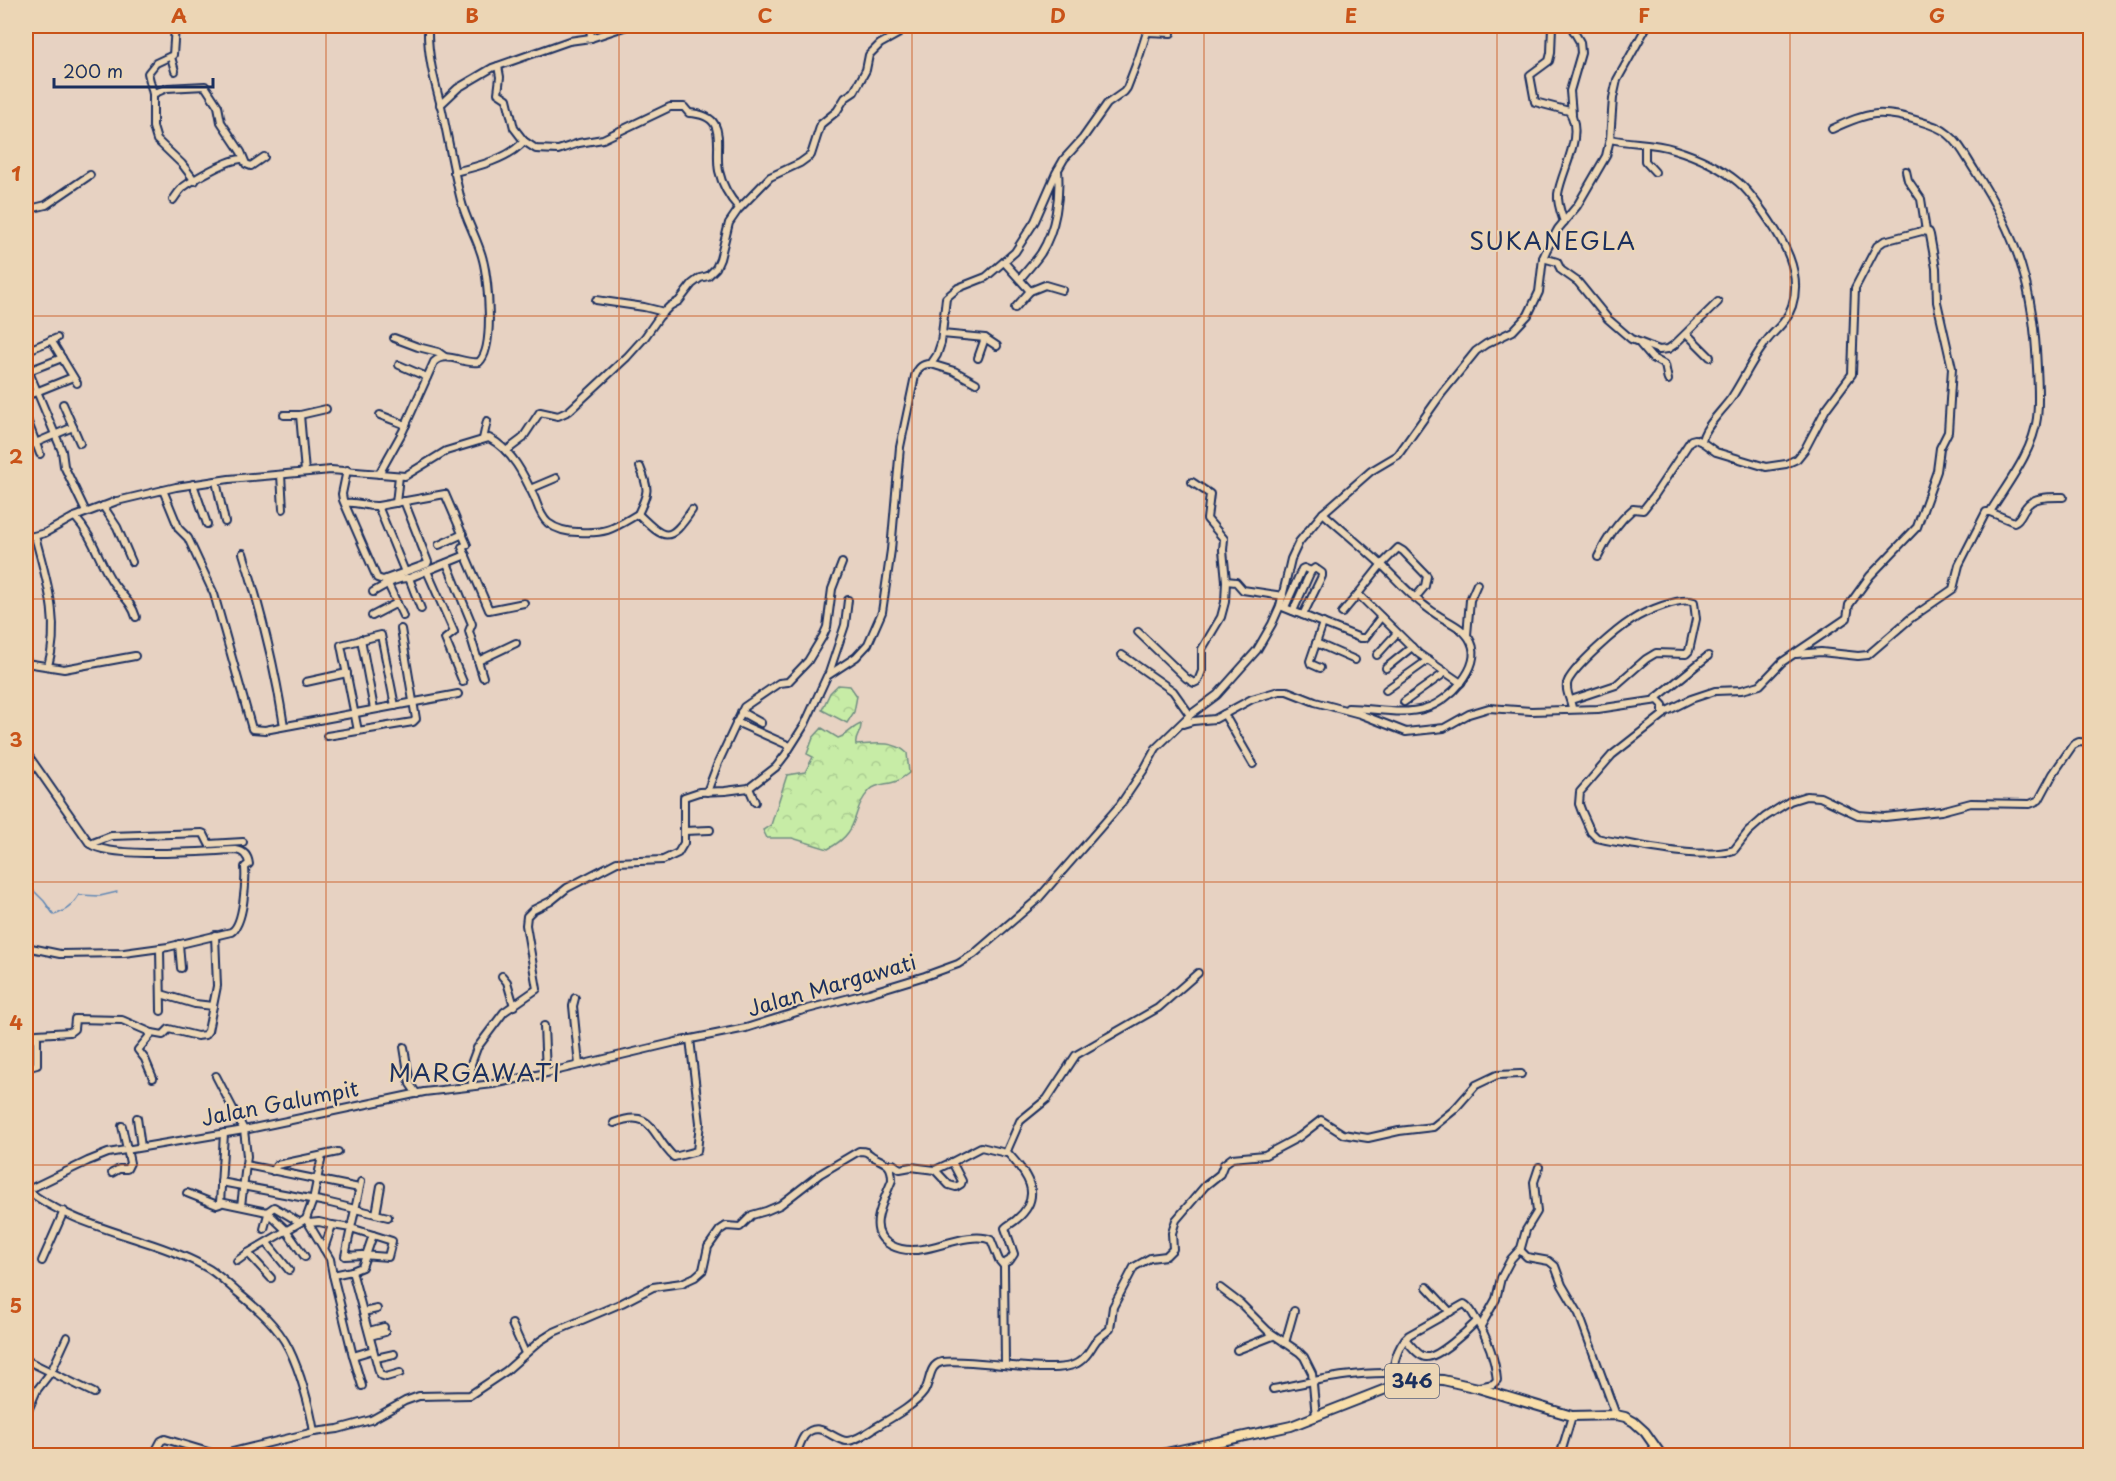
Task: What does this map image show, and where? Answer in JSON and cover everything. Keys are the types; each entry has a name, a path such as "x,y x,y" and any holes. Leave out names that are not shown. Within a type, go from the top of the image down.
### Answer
{"main road":[{"name":"346","path":"1152,1455 1191,1451 1291,1426 1391,1386 1426,1379 1443,1380 1478,1388 1572,1416 1616,1416 1634,1422 1662,1455"}],"street":[{"path":"175,26 171,57 175,71"},
{"path":"394,338 438,352 445,357 470,363 481,360 485,355 488,300 483,260 474,231 461,203 434,82 428,26"},
{"path":"590,26 591,38"},
{"path":"440,105 458,88 498,66 569,41 591,38 627,26"},
{"path":"506,451 522,439 540,412 558,416 569,411 627,357 664,312 679,300 696,280 708,276 717,266 729,223 739,208 770,177 803,162 811,155 821,124 837,111 843,99 854,92 866,70 868,55 880,44 896,36 903,26"},
{"path":"1552,26 1549,62 1530,74 1534,99 1536,104 1569,111 1572,115"},
{"path":"1564,222 1558,197 1574,138 1570,91 1581,53 1580,42 1573,26"},
{"path":"1282,606 1295,551 1323,513 1371,471 1398,455 1442,393 1476,351 1513,331 1528,315 1539,292 1543,258 1606,156 1610,139 1614,89 1647,26"},
{"path":"931,364 937,355 942,334 945,302 950,293 965,284 986,277 1015,252 1035,221 1058,168 1107,104 1127,88 1139,57 1146,29 1170,33"},
{"path":"171,57 156,63 148,71 147,77 153,94 153,127 157,140 183,164 195,181"},
{"path":"498,66 499,93 507,99 514,128 524,141 536,148 558,150 603,139 665,109 683,106 689,113 704,116 715,124 722,183 739,208"},
{"path":"153,94 167,88 206,86 218,106 221,122 241,152 246,164 250,166 264,157"},
{"path":"1793,654 1821,651 1858,656 1868,655 1911,618 1953,590 1959,565 1985,514 1990,512 2021,461 2033,436 2037,419 2036,350 2026,277 2001,215 1981,180 1949,134 1928,124 1895,114 1879,113 1867,115 1832,129"},
{"path":"1610,139 1625,143 1658,145 1680,152 1704,161 1736,180 1750,193 1782,239 1792,265 1795,285 1793,303 1788,317 1764,344 1732,397 1704,434 1702,442"},
{"path":"454,172 488,163 516,150 524,141"},
{"path":"1645,144 1645,160 1655,172"},
{"path":"173,200 180,190 195,181 234,159 243,159"},
{"path":"1020,279 1040,254 1051,230 1058,204 1058,168"},
{"path":"1906,171 1908,180 1921,199 1926,231 1932,243 1936,268 1937,302 1952,368 1948,432 1940,448 1937,471 1915,531 1894,549 1870,576 1849,605 1848,615 1844,620 1793,654 1760,685 1742,690 1715,690 1665,712 1612,755 1580,792 1579,804 1591,832 1597,838 1651,849 1721,854 1738,847 1748,832 1765,817 1790,801 1806,796 1820,797 1858,815 1885,818 1941,811 1971,803 2031,804 2039,800 2073,745 2079,742 2091,743"},
{"path":"26,210 46,205 90,175"},
{"path":"1598,557 1604,545 1626,516 1633,509 1643,510 1691,440 1702,442 1716,452 1766,467 1786,464 1797,459 1805,449 1826,409 1852,374 1855,288 1877,246 1884,241 1926,231"},
{"path":"1543,258 1558,264 1561,270 1581,285 1608,319 1629,338 1659,350 1668,349 1687,334 1718,302"},
{"path":"1004,262 1030,291"},
{"path":"1015,308 1030,291 1045,285 1062,290"},
{"path":"596,300 664,312"},
{"path":"942,334 985,338 997,346"},
{"path":"1687,334 1710,357"},
{"path":"978,358 985,338"},
{"path":"26,351 54,339 75,380 26,396"},
{"path":"1640,344 1652,358 1665,365 1668,380"},
{"path":"380,474 406,425 434,362 445,357"},
{"path":"62,358 26,370 62,451 64,466 86,512"},
{"path":"829,673 856,657 864,649 878,623 891,550 900,447 916,372 922,365 931,364 954,371 976,383"},
{"path":"399,365 427,377"},
{"path":"63,404 80,443"},
{"path":"284,415 300,415 326,409"},
{"path":"300,415 305,472"},
{"path":"380,415 406,425"},
{"path":"26,417 40,454"},
{"path":"483,439 487,421"},
{"path":"26,447 74,427"},
{"path":"26,538 45,533 86,512 163,490 216,481 305,472 347,470 399,476 412,473 446,451 490,438 518,465 547,522 565,530 603,532 638,514 647,489 639,466"},
{"path":"347,470 342,494 378,579 383,580 427,564 428,560 404,501"},
{"path":"281,475 283,509"},
{"path":"396,503 399,476"},
{"path":"530,489 556,478"},
{"path":"216,481 225,522"},
{"path":"1138,632 1186,678 1197,682 1202,671 1202,649 1223,612 1226,581 1224,539 1207,519 1210,494 1192,482"},
{"path":"193,484 207,524"},
{"path":"163,490 180,529 188,538 214,594 250,728 265,730 458,694"},
{"path":"346,503 354,502 370,507 445,494 467,545 462,547 489,610 524,603"},
{"path":"1990,512 2014,522 2018,520 2027,504 2046,497 2063,497"},
{"path":"104,506 116,524 132,562"},
{"path":"378,506 405,572"},
{"path":"638,514 658,533 667,535 677,530 692,510"},
{"path":"1323,513 1415,598 1467,635 1473,646 1474,654 1467,675 1440,703 1426,708 1404,711 1342,708"},
{"path":"75,517 93,540 110,578 117,590 130,602 136,617"},
{"path":"439,545 463,534"},
{"path":"35,536 47,579 52,611 53,647 48,666"},
{"path":"1342,613 1396,549 1403,551 1427,576 1425,586 1415,598"},
{"path":"243,553 265,628 278,685 284,726"},
{"path":"373,592 388,584 466,555"},
{"path":"447,563 472,624 469,631 483,677"},
{"path":"707,792 736,722 748,702 767,693 779,683 786,683 812,655 826,631 832,589 842,563"},
{"path":"1293,611 1311,571 1315,568 1322,573 1322,576 1303,615"},
{"path":"1282,606 1302,569 1311,571"},
{"path":"427,571 454,632 446,639 463,681"},
{"path":"409,578 421,609"},
{"path":"1226,581 1236,582 1243,590 1283,596"},
{"path":"388,584 403,616"},
{"path":"1467,635 1470,600 1477,584"},
{"path":"1358,594 1412,647 1461,683"},
{"path":"472,1086 473,1056 504,1012 537,989 537,977 526,925 528,916 533,910 551,901 567,888 617,862 668,859 678,853 683,847 684,797 692,794 749,788 776,766 805,724 829,673 845,625 848,600"},
{"path":"1571,700 1616,685 1646,658 1656,653 1686,654 1690,648 1696,619 1694,602 1678,601 1632,620 1601,646 1577,669 1566,686 1572,708"},
{"path":"372,616 397,603"},
{"path":"1282,606 1358,638 1363,638 1381,617"},
{"name":"Jalan Margawati","path":"676,1042 768,1022 869,993 958,964 974,954 1032,905 1078,854 1132,789 1156,748 1190,715 1217,695 1244,666 1257,650 1282,606"},
{"path":"1320,668 1310,662 1323,623"},
{"path":"327,736 413,722 416,717 414,702 400,629"},
{"path":"1377,655 1397,633"},
{"path":"358,731 341,645 381,635 395,706"},
{"path":"361,639 374,710"},
{"path":"1316,643 1355,660"},
{"path":"478,661 516,644"},
{"path":"1386,668 1412,647"},
{"path":"1122,655 1173,691 1190,715"},
{"path":"1654,700 1708,656"},
{"path":"26,663 68,668 135,657"},
{"path":"1386,690 1428,660"},
{"path":"1404,702 1446,672"},
{"path":"306,682 347,673"},
{"path":"1180,725 1193,721 1210,721 1252,699 1279,691 1287,691 1315,702 1342,708 1406,732 1444,728 1469,714 1489,708 1531,711 1598,709 1654,700 1662,702 1665,712"},
{"path":"741,712 760,723"},
{"path":"1224,714 1253,764"},
{"path":"736,722 790,746"},
{"path":"26,752 96,848 120,853 236,850 245,854 247,863 244,893 236,929 228,933 160,951 60,954 26,946"},
{"path":"749,788 755,802"},
{"path":"684,831 710,830"},
{"path":"93,842 111,836 202,833 209,844 243,842"},
{"path":"26,1068 37,1065 37,1034 70,1032 74,1029 75,1019 122,1020 152,1033 163,1035 169,1029 204,1036 210,1023 218,980 215,937"},
{"path":"179,947 181,968"},
{"path":"160,951 161,1011"},
{"path":"1007,1152 1020,1121 1047,1099 1076,1055 1158,1008 1198,973"},
{"path":"502,976 507,982 513,1006"},
{"path":"161,994 195,1004 213,1006"},
{"path":"575,998 573,1006 579,1065"},
{"path":"544,1026 546,1073"},
{"path":"152,1033 138,1050 145,1059 153,1078"},
{"path":"614,1123 625,1119 642,1119 655,1131 672,1155 684,1156 697,1151 700,1123 690,1039"},
{"name":"Jalan Galumpit","path":"29,1189 88,1161 127,1149 244,1130 417,1094 546,1073 676,1042"},
{"path":"404,1047 410,1084 417,1094"},
{"path":"795,1455 804,1437 812,1431 823,1430 846,1441 874,1428 920,1397 927,1387 932,1369 937,1364 944,1362 1062,1368 1078,1364 1090,1353 1096,1340 1110,1329 1113,1307 1134,1267 1150,1258 1166,1256 1173,1249 1172,1233 1176,1220 1205,1186 1220,1174 1224,1164 1232,1158 1265,1155 1299,1137 1321,1120 1343,1134 1368,1138 1433,1127 1454,1110 1476,1085 1497,1075 1521,1074"},
{"path":"216,1076 244,1130 246,1165 241,1206"},
{"path":"137,1118 141,1147"},
{"path":"112,1173 127,1168 130,1162 122,1126"},
{"path":"220,1202 224,1133"},
{"path":"887,1164 893,1164 900,1169 911,1167 935,1170 981,1147 1002,1153 1007,1152"},
{"path":"153,1455 165,1438 221,1455 314,1432 338,1430 371,1419 419,1396 470,1395 506,1371 522,1351 554,1332 653,1287 682,1283 695,1277 703,1270 708,1247 722,1228 740,1227 752,1215 780,1205 820,1174 838,1165 855,1152 865,1151 879,1158 887,1164 892,1173 892,1180 877,1224 880,1236 886,1244 920,1250 949,1242 987,1238 991,1240 1003,1262 1006,1293 1004,1364"},
{"path":"273,1171 277,1165 338,1152"},
{"path":"1003,1262 1014,1254 1005,1228 1026,1208 1032,1192 1023,1170 1007,1152"},
{"path":"322,1156 307,1221 330,1259 352,1356 362,1386"},
{"path":"935,1170 949,1185 958,1186 962,1182 952,1162"},
{"path":"246,1165 317,1180 360,1185 345,1256"},
{"path":"1405,1339 1428,1357 1441,1351 1479,1324 1496,1299 1502,1278 1511,1259 1520,1250 1526,1230 1538,1210 1534,1182 1539,1167"},
{"path":"221,1182 388,1217"},
{"path":"376,1214 381,1186"},
{"path":"29,1189 64,1211 106,1230 151,1244 207,1268 260,1310 280,1334 291,1352 311,1414 314,1432"},
{"path":"187,1193 217,1205 220,1202 268,1213 285,1230 305,1257"},
{"path":"264,1229 268,1213 274,1207 298,1222"},
{"path":"42,1261 64,1211"},
{"path":"237,1261 298,1222 319,1221 392,1240 387,1257 367,1255 330,1259"},
{"path":"324,1249 332,1225"},
{"path":"333,1275 362,1267 373,1234"},
{"path":"267,1243 289,1270"},
{"path":"1520,1250 1527,1257 1549,1261 1555,1266 1562,1285 1579,1314 1616,1416"},
{"path":"248,1253 271,1278"},
{"path":"352,1271 381,1376 400,1373"},
{"path":"1427,1287 1450,1312"},
{"path":"1220,1288 1242,1305 1273,1336 1304,1358 1310,1367 1313,1381 1316,1417"},
{"path":"1391,1386 1396,1357 1405,1339 1466,1305 1491,1348 1497,1378 1495,1383 1478,1388"},
{"path":"363,1312 377,1309"},
{"path":"1285,1343 1294,1311"},
{"path":"512,1324 522,1351"},
{"path":"369,1333 384,1329"},
{"path":"1237,1350 1273,1336"},
{"path":"26,1415 41,1384 51,1372 67,1337"},
{"path":"352,1356 373,1350"},
{"path":"376,1358 394,1354"},
{"path":"26,1360 94,1393"},
{"path":"1274,1389 1344,1374 1392,1373"},
{"path":"1560,1455 1572,1416"}],"green space":[{"path":"838,685 850,686 857,696 854,712 847,723 822,710 830,693"},
{"path":"861,724 856,745 889,744 902,749 907,753 909,773 897,781 876,786 870,790 851,828 839,842 828,849 792,838 767,838 763,830 771,825 787,775 805,772 813,757 807,754 813,738 822,728 838,738"}],"waterway":[{"path":"26,883 54,915 68,908 79,895 100,896 117,892"}],"district":[{"name":"SUKANEGLA","path":"1553,242"},
{"name":"MARGAWATI","path":"475,1074"}]}
